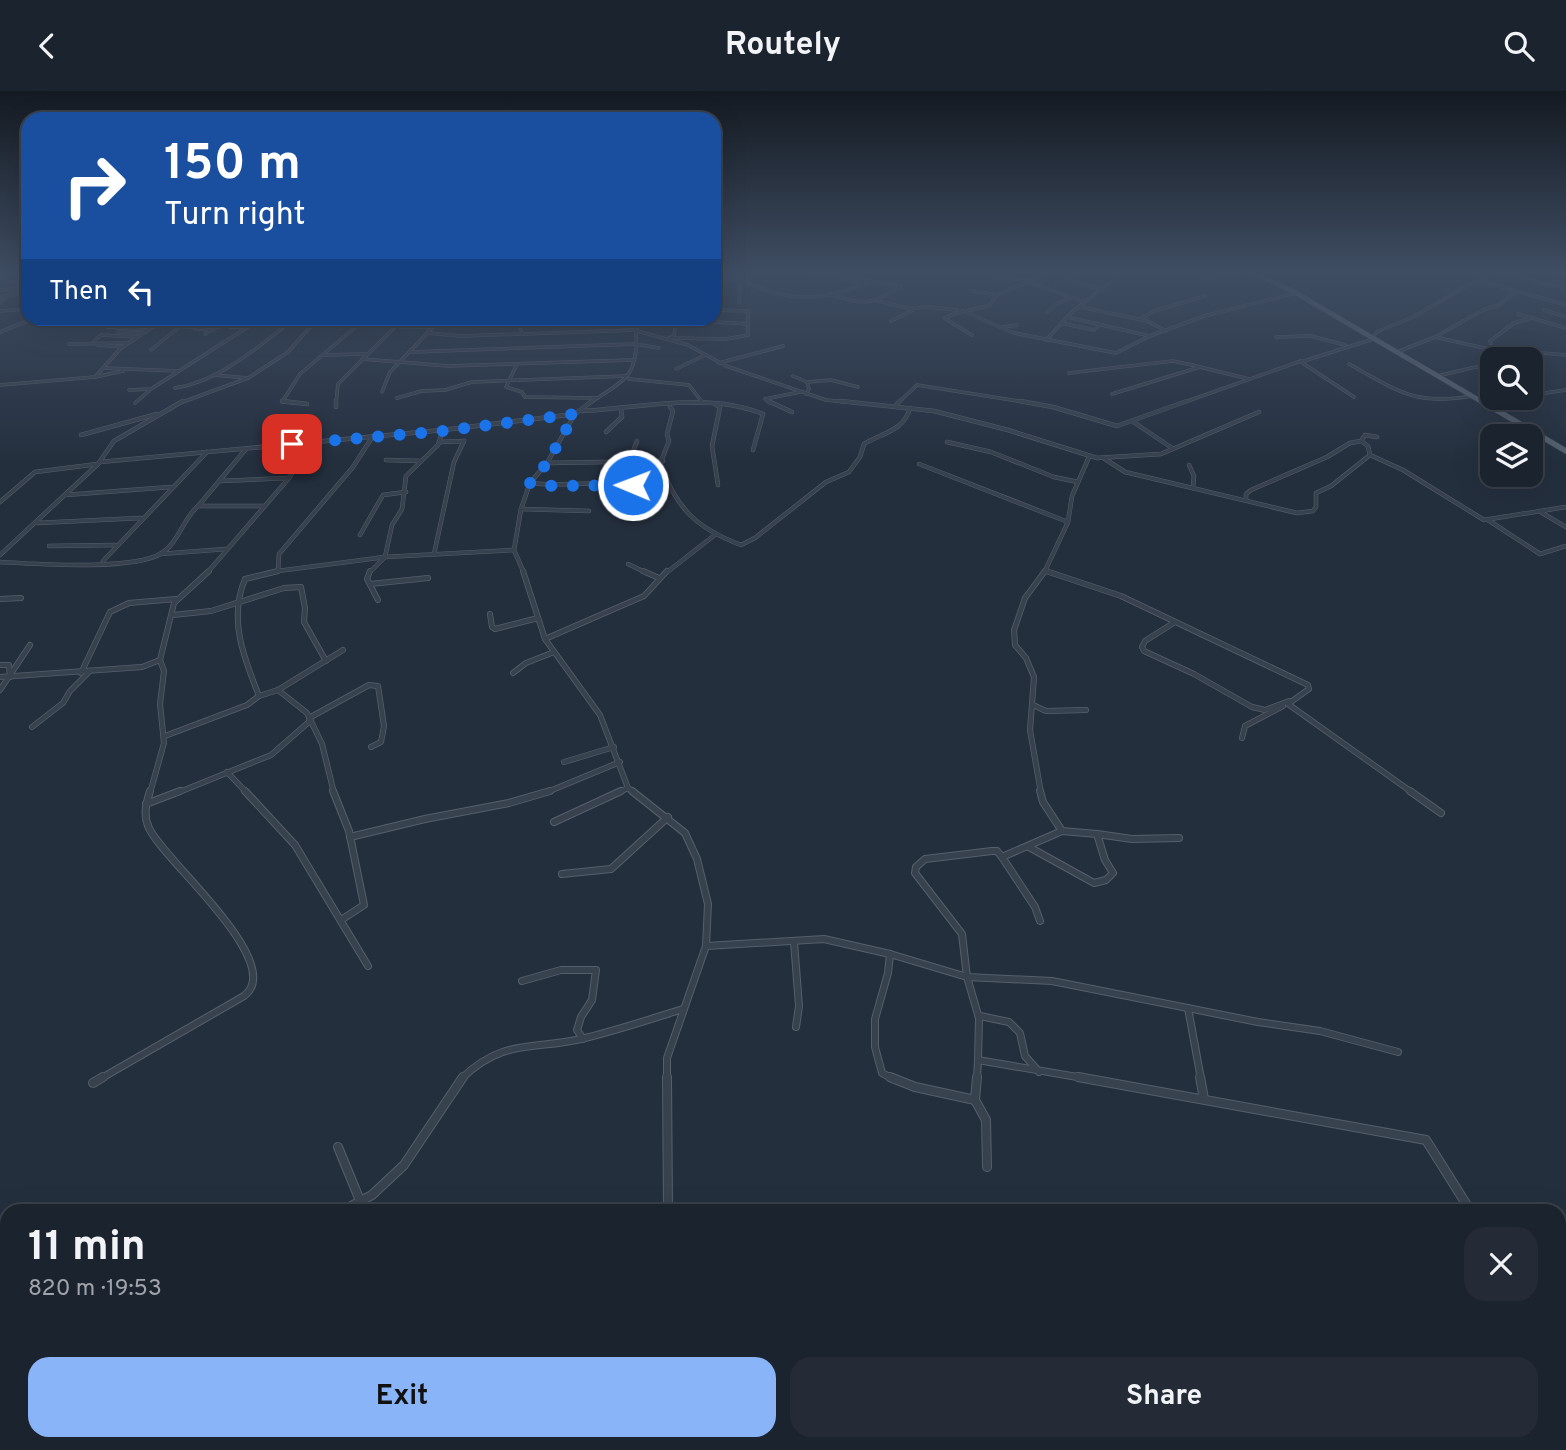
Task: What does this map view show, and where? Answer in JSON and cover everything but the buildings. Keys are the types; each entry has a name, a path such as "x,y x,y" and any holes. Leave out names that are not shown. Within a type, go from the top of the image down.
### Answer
{"main road":[{"path":"1368,335 1480,400"},
{"path":"1497,410 1566,451"}],"street":[{"path":"93,342 101,335"},
{"path":"109,335 137,337"},
{"path":"95,377 123,347 140,335"},
{"path":"150,350 167,335"},
{"path":"135,403 151,389 233,335"},
{"path":"175,388 188,386 214,375 271,335"},
{"path":"0,555 99,463 114,441 184,401 248,378 288,352 303,335"},
{"path":"307,404 282,402 300,374 347,335"},
{"path":"336,407 338,384 388,335"},
{"path":"382,392 390,372 426,335"},
{"path":"455,335 479,335"},
{"path":"636,335 628,378 577,412 547,463 530,483 514,550 531,590 545,639 569,675 594,705 614,747 628,787 685,833 697,859 708,904 706,946 667,1058 668,1204"},
{"path":"656,335 688,345 719,363 834,402 896,405 980,422 1089,457 1105,459 1161,454 1259,412"},
{"path":"665,338 673,335"},
{"path":"665,338 726,339 746,335"},
{"path":"1030,335 1116,353 1150,336"},
{"path":"1046,340 1050,335"},
{"path":"896,405 916,387 923,385 1053,407 1114,426 1374,335"},
{"path":"1397,352 1438,335"},
{"path":"1276,337 1311,336 1350,345"},
{"path":"1435,337 1487,347"},
{"path":"726,339 735,342"},
{"path":"69,344 128,343"},
{"path":"410,352 635,344 659,348"},
{"path":"79,345 123,347"},
{"path":"719,363 783,346"},
{"path":"1543,353 1566,355"},
{"path":"324,355 367,355"},
{"path":"676,369 705,355"},
{"path":"362,359 397,363 516,366 633,360"},
{"path":"1069,373 1173,361 1253,379"},
{"path":"1301,362 1354,397"},
{"path":"1349,364 1387,388 1418,400 1472,396"},
{"path":"516,366 506,389 519,390 524,397 598,398"},
{"path":"1437,376 1480,366"},
{"path":"1112,394 1199,367"},
{"path":"103,369 178,371"},
{"path":"0,385 95,377 136,369"},
{"path":"214,375 248,378"},
{"path":"793,376 807,382 831,380 858,387"},
{"path":"397,398 422,391 446,390 472,382 628,378 689,385 702,402"},
{"path":"806,394 809,390 807,382"},
{"path":"129,390 151,389"},
{"path":"1543,393 1566,390"},
{"path":"792,412 772,405 765,399 800,392"},
{"path":"0,502 35,472 207,452 443,431 577,412 670,407 702,402 733,405 763,414 753,450"},
{"path":"715,404 720,407 712,437 711,459 718,485"},
{"path":"670,407 673,411 667,433 668,446 660,464 678,506 695,523 741,545 755,538 826,482 849,472 860,457 864,444 890,432 908,417 910,408"},
{"path":"606,432 622,417 621,409"},
{"path":"81,435 170,410"},
{"path":"1132,421 1172,448"},
{"path":"378,600 367,579 370,572 385,557 393,531 392,525 402,509 407,476 440,442 443,431"},
{"path":"1361,441 1365,435 1377,437"},
{"path":"278,571 279,554 353,467 373,436"},
{"path":"434,554 434,534 447,503 453,460 464,441 440,442"},
{"path":"629,461 637,441"},
{"path":"1246,500 1246,494 1251,490 1327,457 1349,443 1361,441 1368,446 1370,455"},
{"path":"947,442 990,452 1054,477 1078,482"},
{"path":"81,673 110,612 129,603 176,599 203,578 289,478 312,443"},
{"path":"160,554 246,449"},
{"path":"102,561 207,452"},
{"path":"1105,459 1125,472 1297,513 1312,511 1316,507 1316,493 1331,486 1370,455"},
{"path":"1370,455 1395,465 1479,518 1489,520 1566,507"},
{"path":"1062,831 1043,801 1039,786 1031,740 1030,715 1034,677 1026,658 1015,645 1014,629 1025,598 1046,571 1068,521 1072,496 1089,457"},
{"path":"386,460 421,461"},
{"path":"547,463 663,461"},
{"path":"919,464 1068,521"},
{"path":"1189,465 1194,476 1193,488"},
{"path":"220,481 289,478"},
{"path":"530,483 553,486 633,485 650,493"},
{"path":"65,495 172,487"},
{"path":"360,535 383,495 406,492"},
{"path":"198,506 264,506"},
{"path":"522,509 589,511"},
{"path":"1539,511 1566,527"},
{"path":"37,523 141,518"},
{"path":"1489,520 1540,554 1566,546"},
{"path":"545,639 644,596 659,578 716,534"},
{"path":"49,546 115,545"},
{"path":"0,562 63,565 226,549"},
{"path":"260,696 243,657 238,633 239,602 245,579 278,571 385,557 514,550"},
{"path":"628,564 659,578"},
{"path":"1046,571 1121,596 1308,685 1309,689 1245,726 1242,738"},
{"path":"370,584 428,578"},
{"path":"173,615 206,612 284,589 301,587 305,608 303,622 326,661"},
{"path":"0,599 21,598"},
{"path":"93,1083 238,1000 252,990 255,981 249,960 223,918 195,882 154,838 146,821 146,804 165,736 160,704 164,671 160,660 176,599"},
{"path":"489,614 495,629 538,618"},
{"path":"1175,622 1145,641 1144,651 1194,674 1252,707 1265,710 1288,702"},
{"path":"0,691 19,658 30,645"},
{"path":"165,736 247,705 260,696 278,690 343,650"},
{"path":"513,673 526,663 554,652"},
{"path":"0,677 142,667 160,660"},
{"path":"0,665 9,665 10,677"},
{"path":"32,727 64,703 70,691 90,671"},
{"path":"146,804 169,797 278,750 299,727 369,685 378,686 380,711 386,722 382,742 371,747"},
{"path":"278,690 307,713 322,744 332,788 350,837 364,905 341,920"},
{"path":"1288,702 1441,813"},
{"path":"1032,705 1044,711 1070,708 1086,710"},
{"path":"564,762 614,747"},
{"path":"350,837 452,813 482,811 527,799 576,782 620,762"},
{"path":"227,772 295,845 368,966"},
{"path":"554,822 628,787"},
{"path":"562,874 611,869 668,817"},
{"path":"1002,857 1062,831 1132,839 1179,838"},
{"path":"1029,847 1094,883 1107,880 1113,873 1105,860 1097,834"},
{"path":"987,1167 986,1120 975,1100 980,1016 977,998 967,977 962,935 915,873 916,867 925,859 997,851 1035,907 1040,921"},
{"path":"706,946 824,939 890,954 967,977 1052,981 1320,1031 1398,1052"},
{"path":"794,942 799,1006 796,1027"},
{"path":"890,954 890,973 877,1004 874,1041 882,1073 898,1082 956,1093 975,1100"},
{"path":"522,981 561,970 596,971 592,1000 581,1017 577,1030 583,1039"},
{"path":"1188,1008 1204,1099"},
{"path":"338,1147 361,1203 404,1165 462,1078 485,1058 509,1049 583,1039 683,1009"},
{"path":"980,1016 1009,1022 1020,1033 1025,1056 1039,1072"},
{"path":"978,1061 1360,1126 1426,1140 1466,1204"}],"route":[{"path":"292,444 443,431 575,414 547,463 530,483 553,486 633,485"}]}
